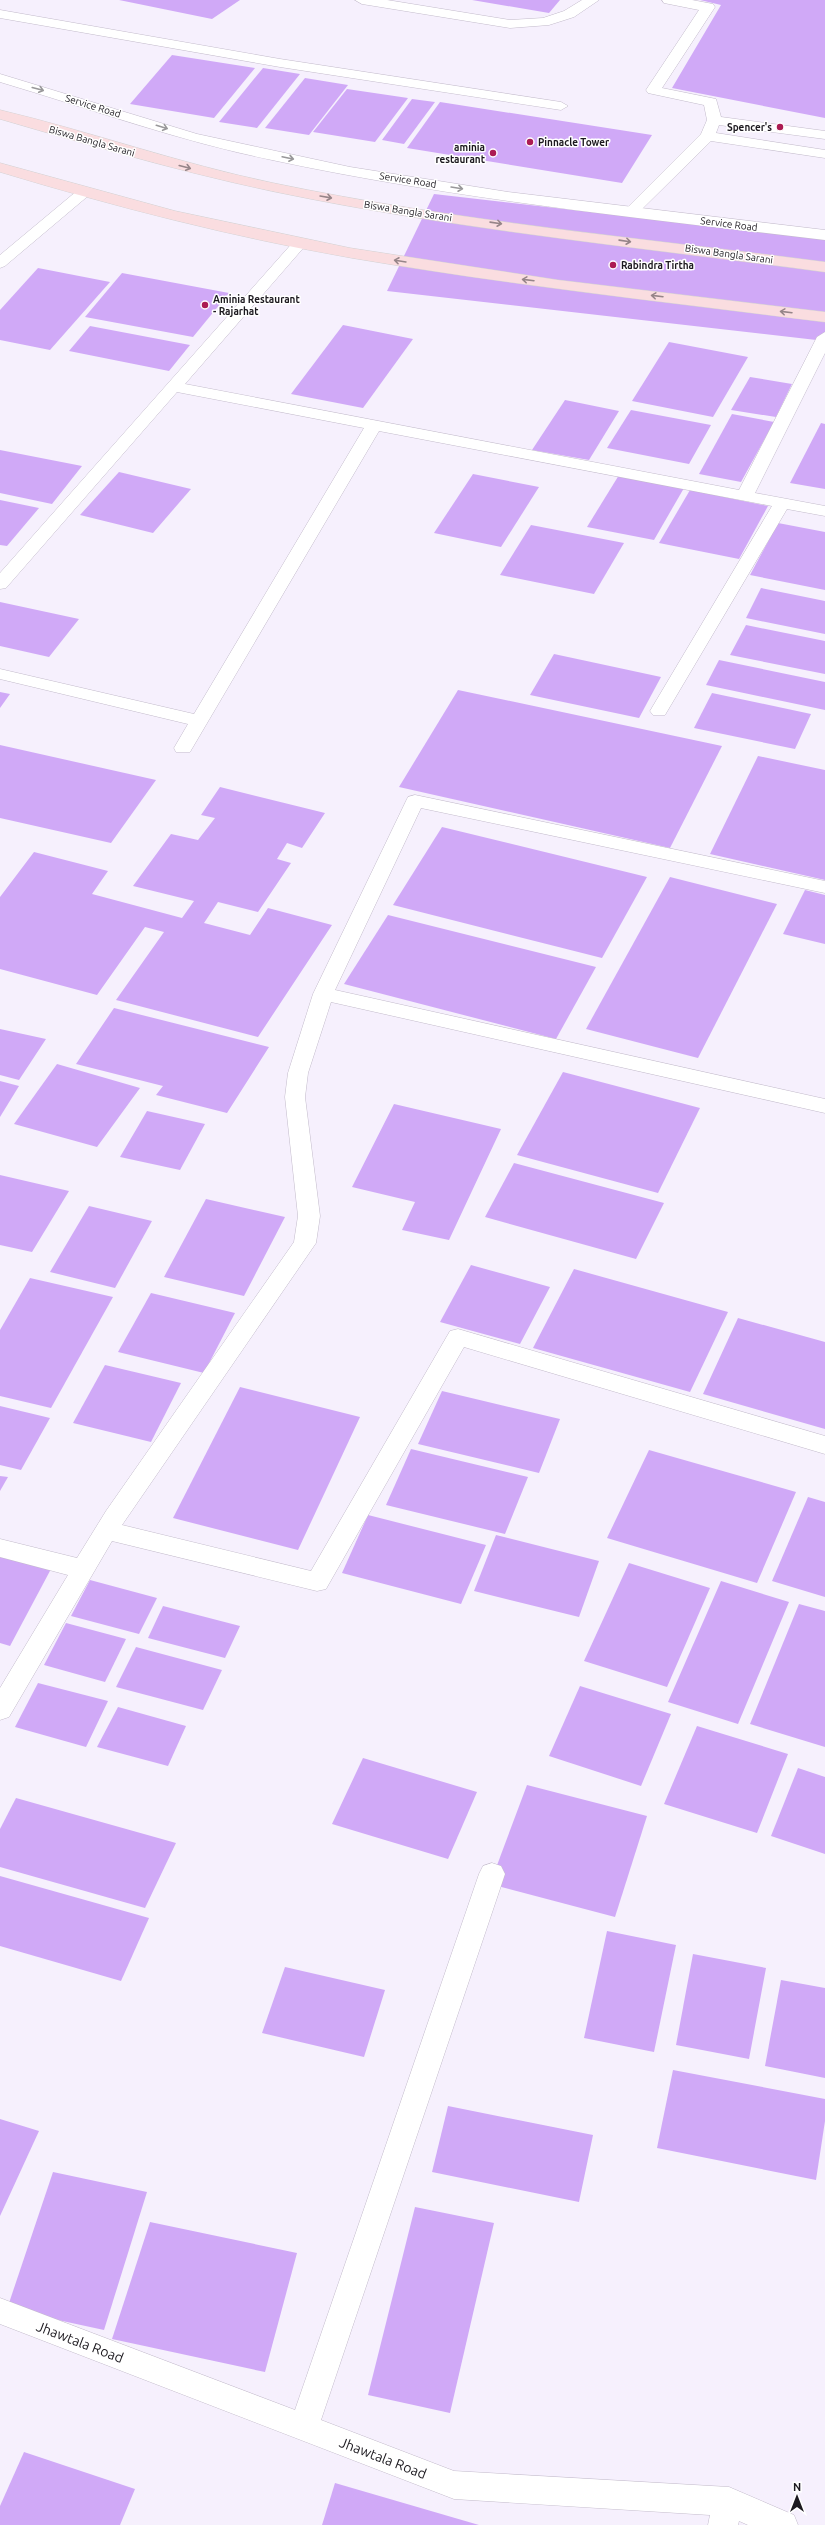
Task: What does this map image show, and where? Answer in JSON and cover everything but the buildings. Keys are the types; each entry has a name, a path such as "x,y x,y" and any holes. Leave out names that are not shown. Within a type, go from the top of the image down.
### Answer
{"main road":[{"name":"Biswa Bangla Sarani","path":"0,114 191,169 309,194 414,212 825,267"},
{"path":"0,167 83,193 235,230 300,243 469,272 825,317"}],"street":[{"path":"362,0 510,24 544,22 569,14 592,0"},
{"path":"631,212 708,136 714,120 711,102 653,90 708,7 669,0"},
{"path":"0,14 162,44 340,74 560,106"},
{"name":"Service Road","path":"0,78 193,137 350,171 631,212 825,235"},
{"path":"714,120 825,135"},
{"path":"708,136 825,154"},
{"path":"0,263 83,193"},
{"path":"0,584 300,243"},
{"path":"745,495 825,337"},
{"path":"174,387 825,511"},
{"path":"183,748 374,425"},
{"path":"659,711 782,503"},
{"path":"0,674 199,721"},
{"path":"0,1710 106,1530 305,1243 309,1216 295,1097 298,1073 323,994 415,801 825,887"},
{"path":"323,994 825,1106"},
{"path":"106,1530 317,1582 458,1337 825,1445"},
{"path":"0,1548 82,1569"},
{"path":"304,2428 492,1874"},
{"name":"Jhawtala Road","path":"0,2311 454,2485 726,2513 783,2525"}],"place":[{"name":"Spencer's","path":"780,127"},
{"name":"Pinnacle Tower","path":"530,142"},
{"name":"aminia restaurant","path":"493,153"},
{"name":"Rabindra Tirtha","path":"613,265"},
{"name":"Aminia Restaurant - Rajarhat","path":"205,305"}]}
